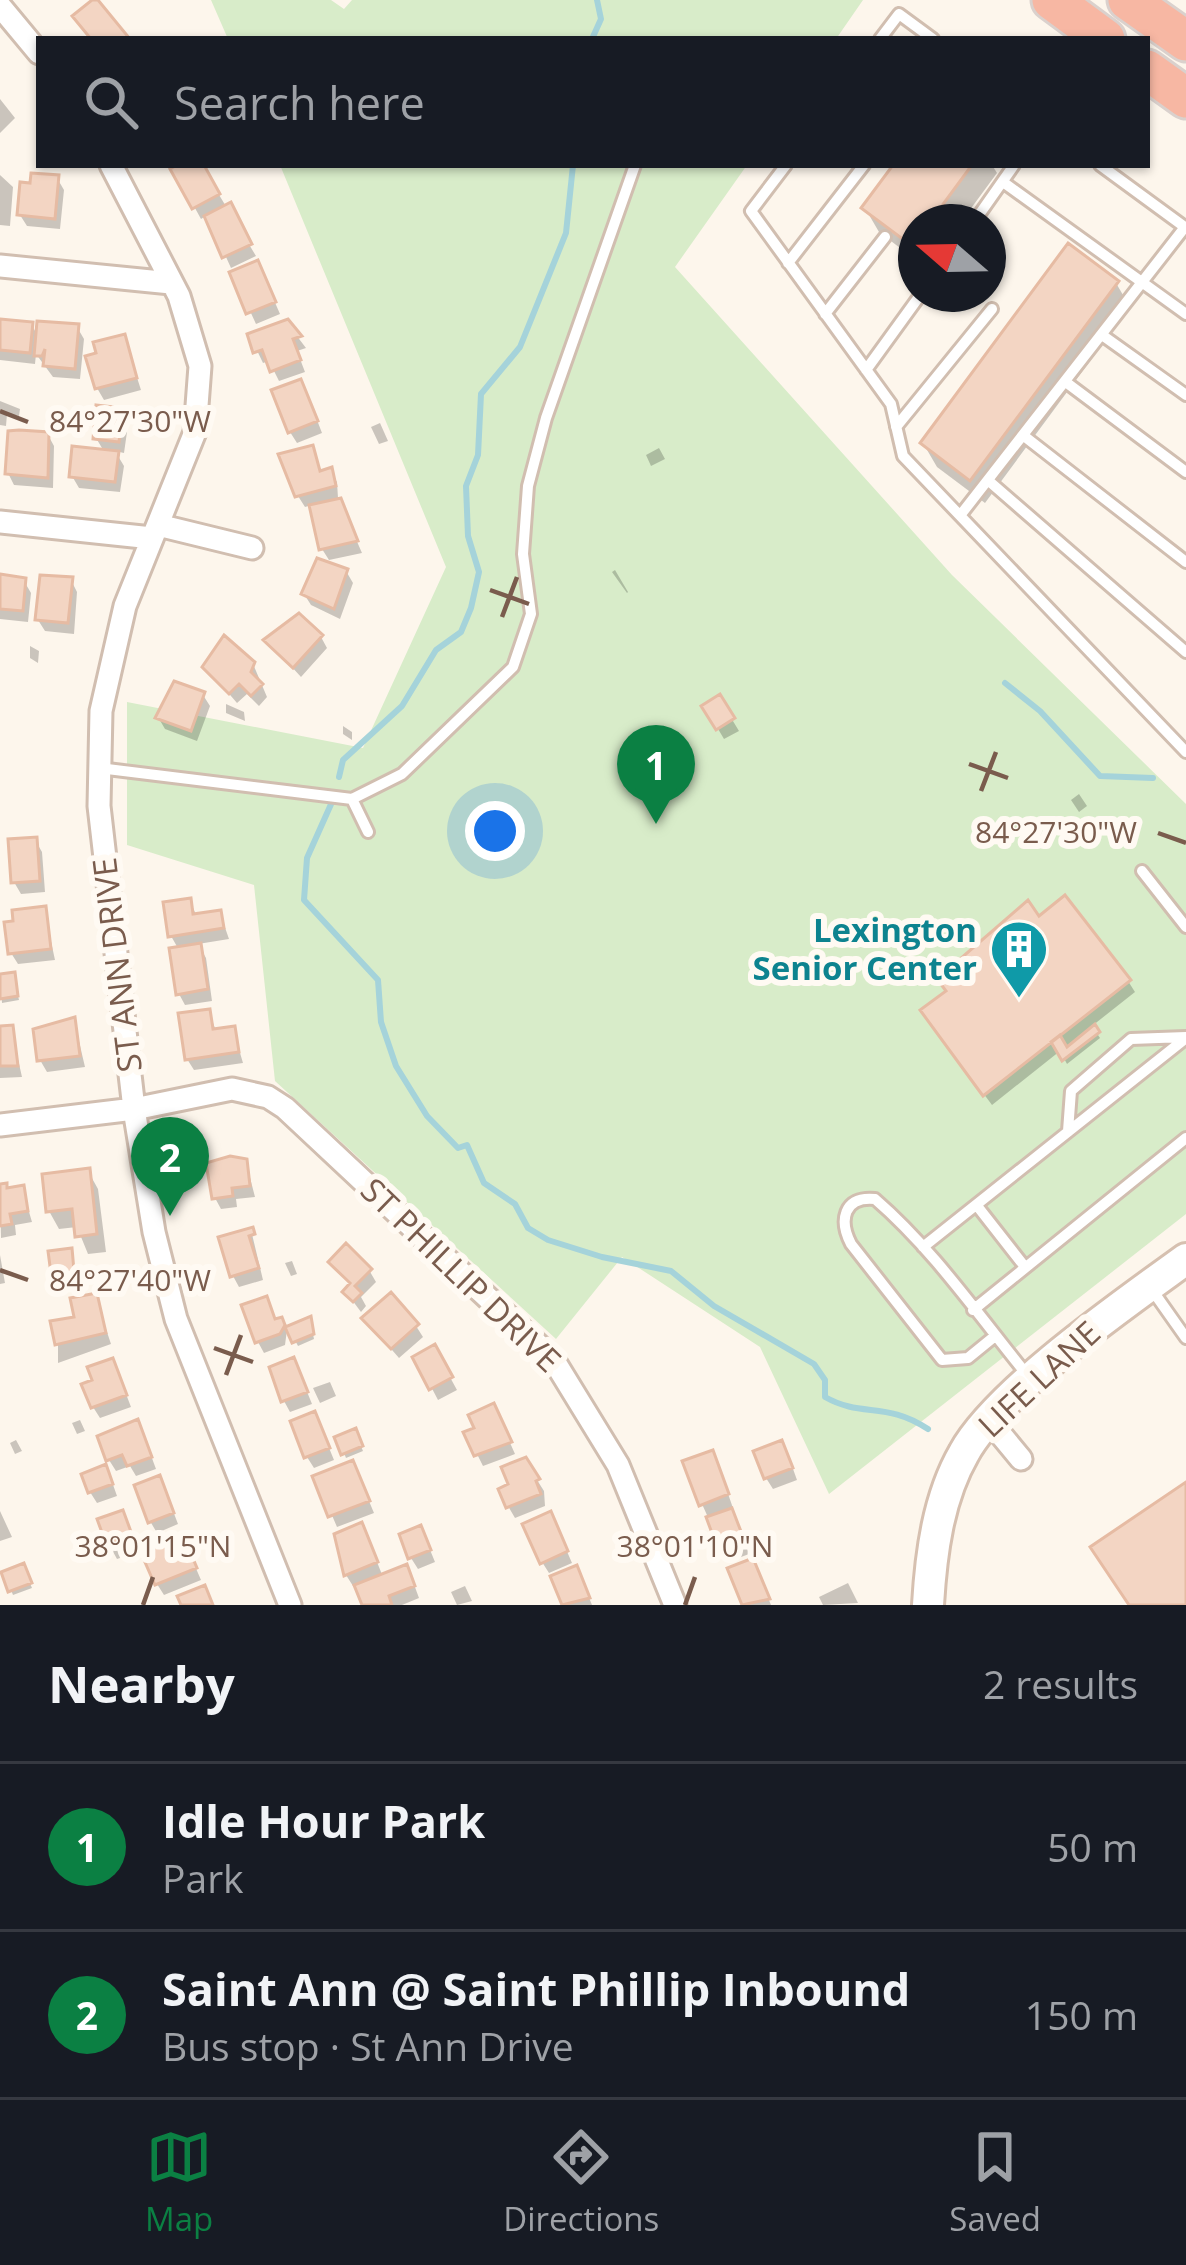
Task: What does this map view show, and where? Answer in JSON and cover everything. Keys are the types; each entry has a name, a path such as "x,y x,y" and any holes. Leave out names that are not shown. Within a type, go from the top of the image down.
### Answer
{"highway":[{"path":"1128,0 1186,39"},
{"path":"1062,12 1100,36"},
{"path":"1150,72 1186,98"}],"street":[{"path":"1165,0 1186,39"},
{"path":"0,7 36,49"},
{"name":"ST ANN DRIVE","path":"113,168 194,337 200,398 185,465 155,531 111,655 99,769 134,1109 154,1232 176,1319 290,1605"},
{"path":"0,266 171,283"},
{"path":"0,522 155,531 252,548"},
{"name":"ST PHILLIP DRIVE","path":"0,1125 134,1109 232,1089 268,1097 532,1335 587,1408 618,1465 675,1605"},
{"name":"LIFE LANE","path":"928,1605 947,1488 988,1418 1149,1284 1186,1259"},
{"path":"988,1418 1021,1459"}],"lane":[{"path":"882,36 899,14 929,36"},
{"path":"99,769 352,799 402,775 519,660 531,614 523,554 528,486 634,168"},
{"path":"784,168 751,212 891,404 903,456 1186,752"},
{"path":"788,263 862,168"},
{"path":"987,204 1012,168"},
{"path":"962,513 1185,228 1104,168"},
{"path":"1003,182 1186,314"},
{"path":"825,314 885,237"},
{"path":"866,370 908,312"},
{"path":"896,427 990,312"},
{"path":"1102,335 1186,395"},
{"path":"1067,383 1186,472"},
{"path":"1024,436 1186,562"},
{"path":"990,482 1186,652"},
{"path":"352,799 368,832"},
{"path":"1142,871 1186,927"},
{"path":"1068,1131 1071,1091 1131,1039 1186,1037"},
{"path":"922,1247 1186,1037"},
{"path":"973,1310 1186,1138"},
{"path":"995,1336 968,1358 942,1360 851,1244 844,1229 847,1209 855,1202 875,1199 922,1247 995,1336 1032,1382"},
{"path":"978,1207 1025,1267"},
{"path":"1149,1284 1186,1338"}],"green space":[{"path":"211,0 331,0 344,9 352,0 863,0 838,36 227,36"},
{"path":"281,168 745,168 675,267 952,575 1186,804 1186,1214 829,1494 760,1347 622,1257 556,1339 275,1081 254,885 127,845 127,702 363,748 446,567"}],"building":[{"path":"98,0 128,36 89,36 72,16"},
{"path":"206,168 220,194 192,209 170,169"},
{"path":"891,168 970,168 943,204 898,204 898,236 861,208"},
{"path":"31,173 59,175 55,219 17,215 20,182 30,183"},
{"path":"231,202 252,244 222,258 204,216"},
{"path":"1068,243 1119,281 970,481 920,443"},
{"path":"258,260 276,302 246,314 229,272"},
{"path":"0,319 33,322 30,353 0,350"},
{"path":"288,319 302,336 293,339 301,360 270,372 262,350 253,353 247,334"},
{"path":"37,321 79,324 75,369 43,366 45,349 42,356 34,356"},
{"path":"125,334 137,378 95,389 85,356 96,353 93,342"},
{"path":"301,379 318,421 288,433 271,390"},
{"path":"96,405 115,407 114,417 122,418 119,442 93,439"},
{"path":"8,431 49,432 48,478 5,474"},
{"path":"313,445 320,471 332,467 336,486 295,497 278,454"},
{"path":"72,446 119,451 115,482 69,477"},
{"path":"341,498 358,541 319,550 309,505"},
{"path":"317,558 348,569 334,609 301,594"},
{"path":"0,574 26,578 23,611 0,609"},
{"path":"40,575 73,577 68,623 35,620"},
{"path":"299,613 323,635 293,668 263,640"},
{"path":"224,635 255,662 251,672 263,684 251,696 239,684 229,694 202,667"},
{"path":"174,681 205,692 191,731 155,718"},
{"path":"720,694 735,718 716,730 701,706"},
{"path":"37,837 40,881 11,883 8,839"},
{"name":"Lexington Senior Center","path":"1065,895 1131,980 983,1096 920,1010 946,991 937,979 1028,900 1039,916"},
{"path":"191,898 193,914 221,910 224,928 168,937 163,902"},
{"path":"46,906 51,949 8,954 4,922 13,921 12,910"},
{"path":"201,943 208,989 176,995 169,948"},
{"path":"15,972 18,996 0,999 0,974"},
{"path":"210,1009 213,1029 235,1026 239,1052 185,1060 178,1013"},
{"path":"75,1017 80,1056 37,1061 33,1029"},
{"path":"1095,1024 1100,1032 1062,1061 1051,1042 1060,1035 1067,1047"},
{"path":"13,1025 18,1066 0,1066 0,1026"},
{"path":"230,1156 247,1159 250,1186 232,1188 233,1196 212,1199 206,1163"},
{"path":"90,1168 97,1234 75,1237 72,1209 46,1212 42,1174"},
{"path":"7,1183 7,1188 24,1185 28,1211 10,1214 12,1224 0,1226 0,1184"},
{"path":"253,1227 255,1234 249,1236 259,1268 230,1277 218,1237"},
{"path":"346,1243 372,1269 355,1286 362,1293 353,1302 342,1292 350,1283 328,1262"},
{"path":"72,1248 74,1271 51,1274 48,1251"},
{"path":"391,1292 419,1324 391,1349 361,1318"},
{"path":"97,1293 106,1333 55,1345 50,1321 74,1317 70,1298"},
{"path":"267,1296 275,1319 282,1317 285,1325 280,1334 255,1343 241,1305"},
{"path":"311,1316 314,1334 292,1343 285,1327"},
{"path":"435,1344 453,1377 429,1390 412,1357"},
{"path":"294,1357 308,1392 281,1402 269,1367"},
{"path":"113,1358 127,1395 91,1408 81,1384 92,1380 87,1367"},
{"path":"494,1403 512,1442 474,1456 463,1432 474,1428 468,1415"},
{"path":"315,1411 330,1448 304,1458 290,1421"},
{"path":"138,1419 152,1457 127,1466 122,1455 106,1461 97,1436"},
{"path":"356,1428 363,1446 341,1455 334,1437"},
{"path":"782,1440 793,1468 764,1479 753,1451"},
{"path":"713,1450 729,1494 699,1506 682,1461"},
{"path":"526,1457 540,1479 536,1481 541,1494 506,1508 498,1489 508,1484 501,1467"},
{"path":"353,1460 370,1501 328,1517 312,1476"},
{"path":"106,1464 113,1484 88,1493 81,1474"},
{"path":"160,1475 174,1513 148,1523 134,1485"},
{"path":"1186,1482 1186,1605 1129,1605 1090,1547"},
{"path":"732,1508 745,1542 719,1552 706,1517"},
{"path":"123,1510 134,1540 108,1549 97,1519"},
{"path":"551,1511 568,1551 540,1564 522,1524"},
{"path":"362,1522 378,1562 344,1576 334,1534"},
{"path":"421,1525 431,1550 408,1559 399,1534"},
{"path":"183,1535 197,1568 155,1585 141,1553"},
{"path":"753,1558 770,1599 742,1605 727,1568"},
{"path":"24,1563 32,1583 8,1592 1,1572"},
{"path":"407,1564 415,1586 389,1596 392,1605 362,1605 354,1585"},
{"path":"577,1565 590,1598 562,1605 550,1576"},
{"path":"205,1585 213,1605 181,1605 177,1596"}],"waterway":[{"path":"593,36 601,19 597,0"},
{"path":"339,777 343,760 402,706 436,650 461,632 471,608 479,572 468,536 466,486 478,455 481,394 520,347 566,233 573,168"},
{"path":"1005,683 1040,711 1100,776 1153,778"},
{"path":"332,802 307,858 304,900 378,980 381,1022 396,1066 427,1116 458,1148 467,1145 484,1183 515,1204 528,1228 548,1240 671,1271 714,1306 814,1364 825,1380 825,1397 899,1415 928,1429"}],"place":[{"name":"Idle Hour Park","path":"656,824"},
{"name":"Lexington Senior Center","path":"1019,1000"},
{"name":"Saint Ann @ Saint Phillip Inbound","path":"170,1216"}]}
